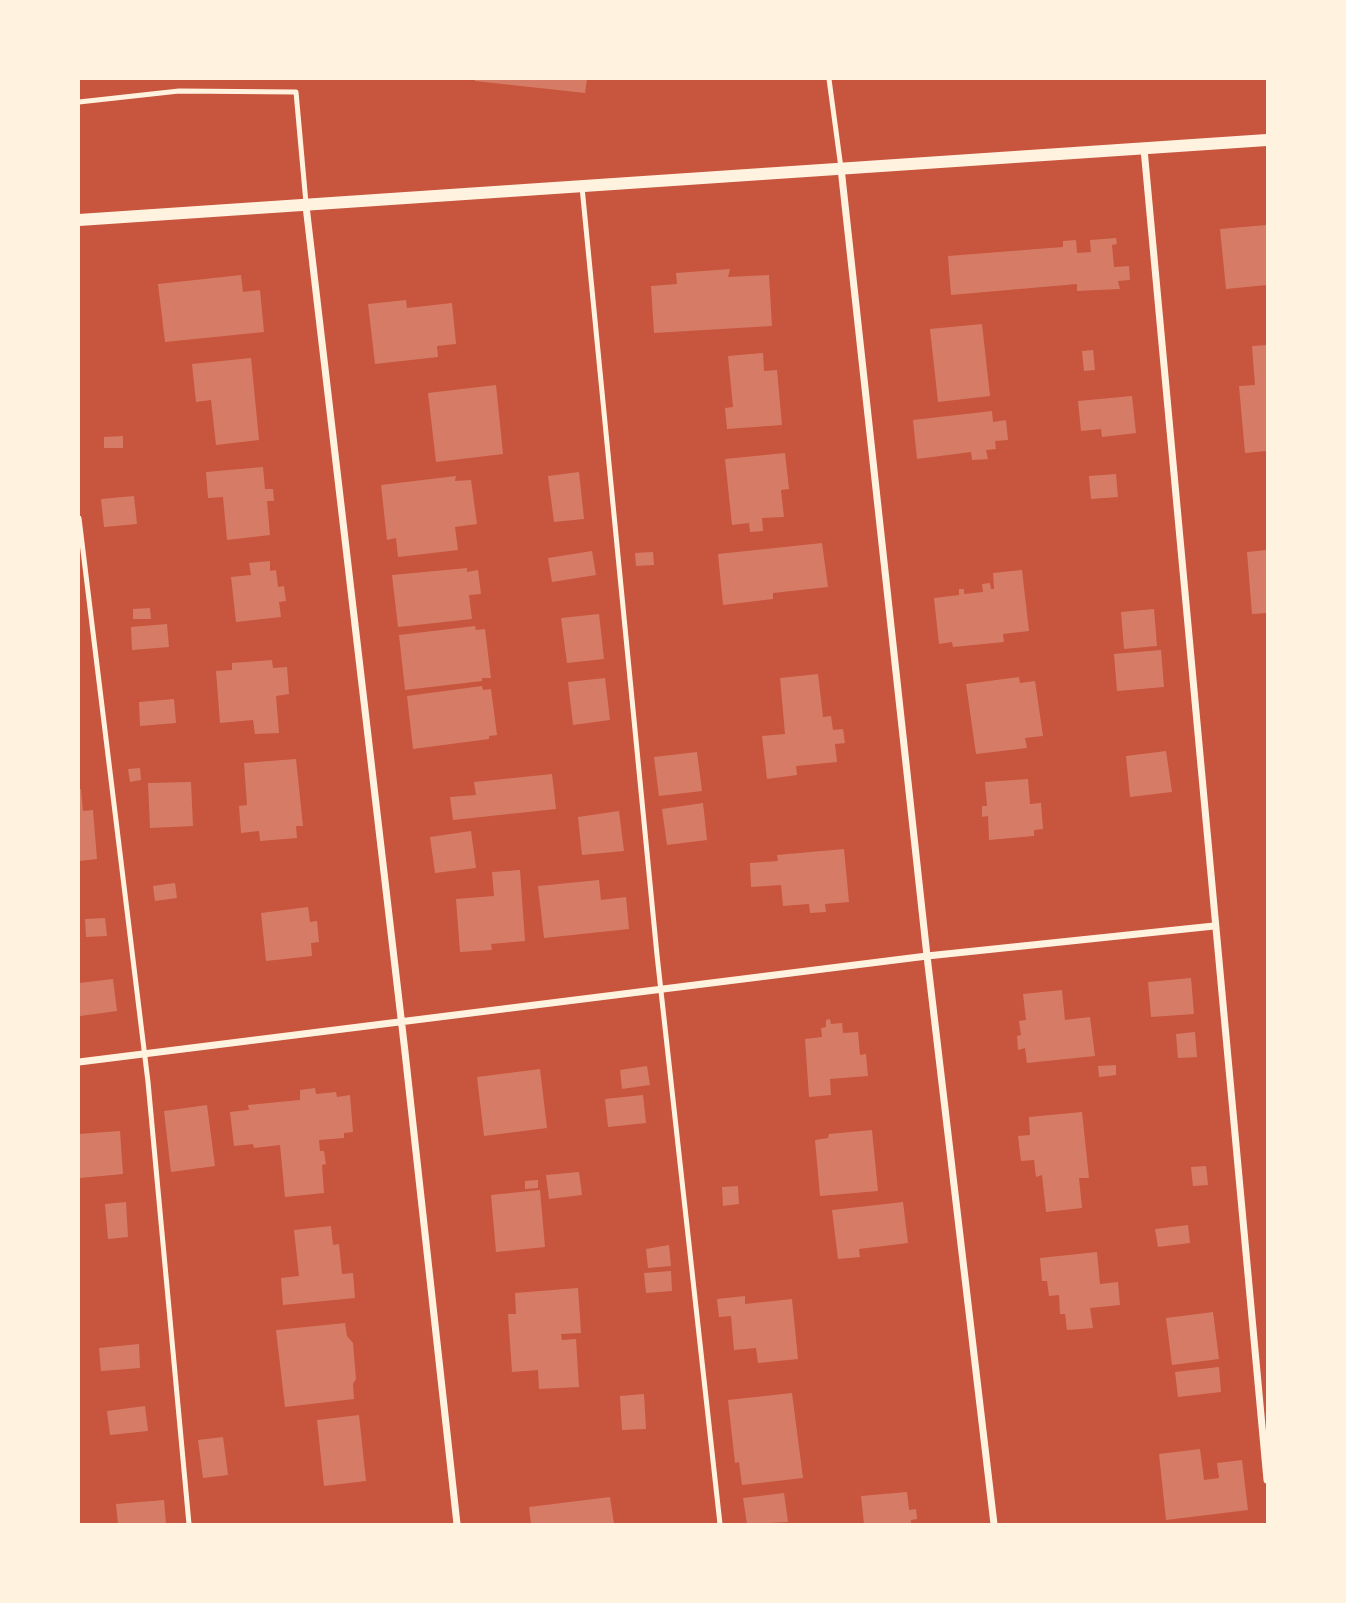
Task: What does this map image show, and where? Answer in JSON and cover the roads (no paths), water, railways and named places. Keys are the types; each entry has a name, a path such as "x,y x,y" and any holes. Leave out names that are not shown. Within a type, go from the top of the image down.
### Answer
{"street":[{"path":"79,220 1267,140"},
{"path":"1144,149 1267,1480"},
{"path":"841,168 927,956 994,1524"},
{"path":"306,206 457,1524"},
{"path":"79,1062 927,956 1214,926"}],"lane":[{"path":"830,79 841,168"},
{"path":"79,102 179,91 296,92 306,206"},
{"path":"582,186 661,991 720,1524"},
{"path":"79,518 145,1054 189,1524"}]}
